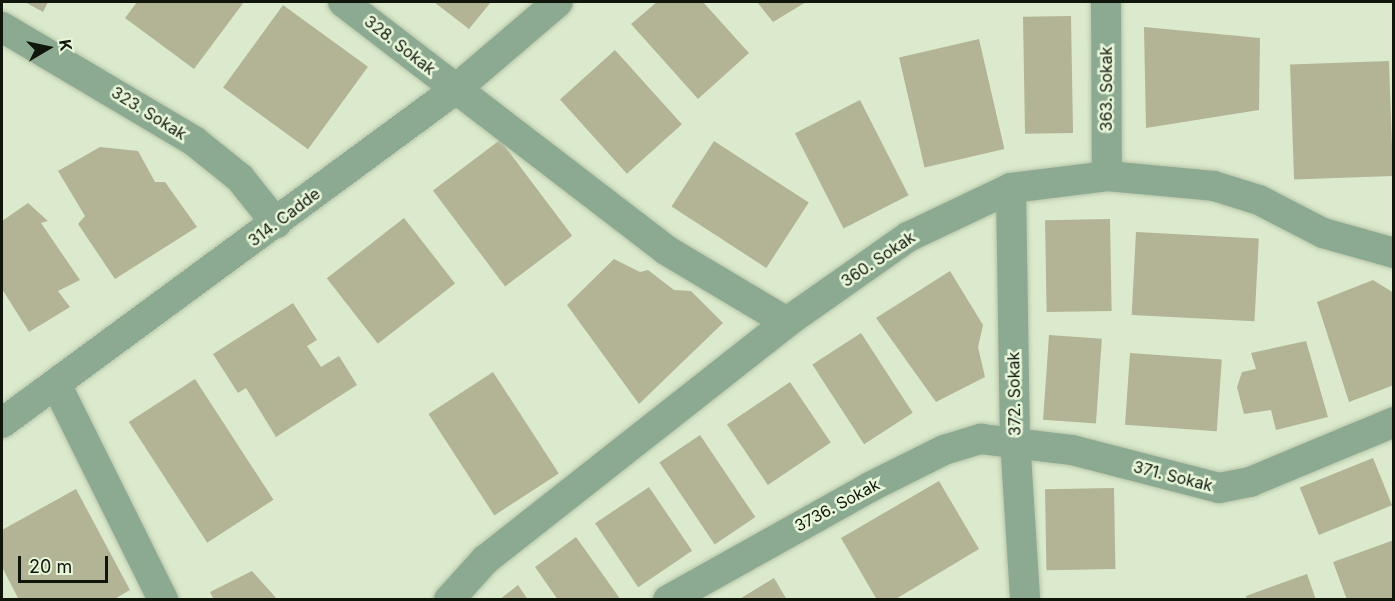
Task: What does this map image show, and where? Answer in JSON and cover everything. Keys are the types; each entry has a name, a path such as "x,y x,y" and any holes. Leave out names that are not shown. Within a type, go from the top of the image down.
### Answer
{"street":[{"name":"328. Sokak","path":"343,2 666,250 787,322"},
{"name":"314. Cadde","path":"2,423 57,386 456,89 558,2"},
{"name":"363. Sokak","path":"1106,2 1107,176"},
{"name":"323. Sokak","path":"2,27 194,141 240,178 276,223"},
{"name":"360. Sokak","path":"449,600 485,560 787,322 908,237 1011,188 1107,176 1225,189 1323,233 1394,253"},
{"name":"372. Sokak","path":"1011,188 1015,439 1025,600"},
{"path":"57,386 163,600"},
{"name":"371. Sokak","path":"1015,439 1219,488 1250,482 1394,422"},
{"name":"3736. Sokak","path":"668,600 944,450 981,439 1015,439"}],"building":[{"path":"25,2 48,2 43,12"},
{"path":"137,2 244,2 194,69 125,18"},
{"path":"434,2 491,2 469,29"},
{"path":"657,2 703,2 749,53 698,99 631,24"},
{"path":"757,2 806,2 773,22"},
{"path":"283,5 368,67 308,149 223,88"},
{"path":"1071,16 1073,133 1025,134 1023,17"},
{"path":"1144,27 1260,38 1259,110 1146,128"},
{"path":"979,39 1004,149 925,168 899,57"},
{"path":"615,50 682,124 627,174 560,100"},
{"path":"1389,61 1393,176 1294,179 1290,64"},
{"path":"860,100 909,195 844,228 795,133"},
{"path":"500,140 572,236 505,286 433,191"},
{"path":"714,141 809,203 766,268 672,206"},
{"path":"100,147 138,151 155,182 165,182 197,227 115,279 78,224 85,216 58,171"},
{"path":"28,203 48,221 41,223 80,280 58,291 70,307 29,332 2,289 2,221"},
{"path":"404,218 455,283 378,344 327,278"},
{"path":"1110,219 1112,311 1047,312 1045,220"},
{"path":"1136,232 1259,238 1254,321 1132,315"},
{"path":"614,259 640,272 648,270 674,290 691,291 723,323 639,404 567,305"},
{"path":"950,271 983,325 978,347 985,377 936,402 876,318"},
{"path":"1373,280 1394,293 1394,385 1349,402 1317,302"},
{"path":"293,303 317,340 307,346 321,367 339,356 357,385 276,437 246,388 238,393 213,354"},
{"path":"861,333 913,413 864,444 812,365"},
{"path":"1049,335 1102,339 1096,423 1043,420"},
{"path":"1306,341 1328,417 1276,430 1271,410 1244,414 1237,387 1242,372 1256,369 1251,353"},
{"path":"1130,353 1222,359 1217,431 1125,425"},
{"path":"493,372 559,473 494,515 428,414"},
{"path":"195,379 273,500 207,543 129,422"},
{"path":"790,382 831,443 768,485 727,424"},
{"path":"700,435 755,517 715,544 659,462"},
{"path":"1373,458 1392,505 1319,535 1300,488"},
{"path":"939,481 979,549 894,600 877,600 841,538"},
{"path":"649,487 692,551 638,587 595,523"},
{"path":"1114,488 1115,569 1046,570 1045,489"},
{"path":"76,489 130,590 113,600 19,600 2,567 2,530"},
{"path":"576,537 621,600 558,600 535,567"},
{"path":"1394,540 1394,600 1347,600 1333,562"},
{"path":"252,571 278,600 214,600 210,592"},
{"path":"1307,574 1316,600 1247,600 1246,596"},
{"path":"774,578 787,600 738,600"},
{"path":"518,585 528,600 499,600"}]}
